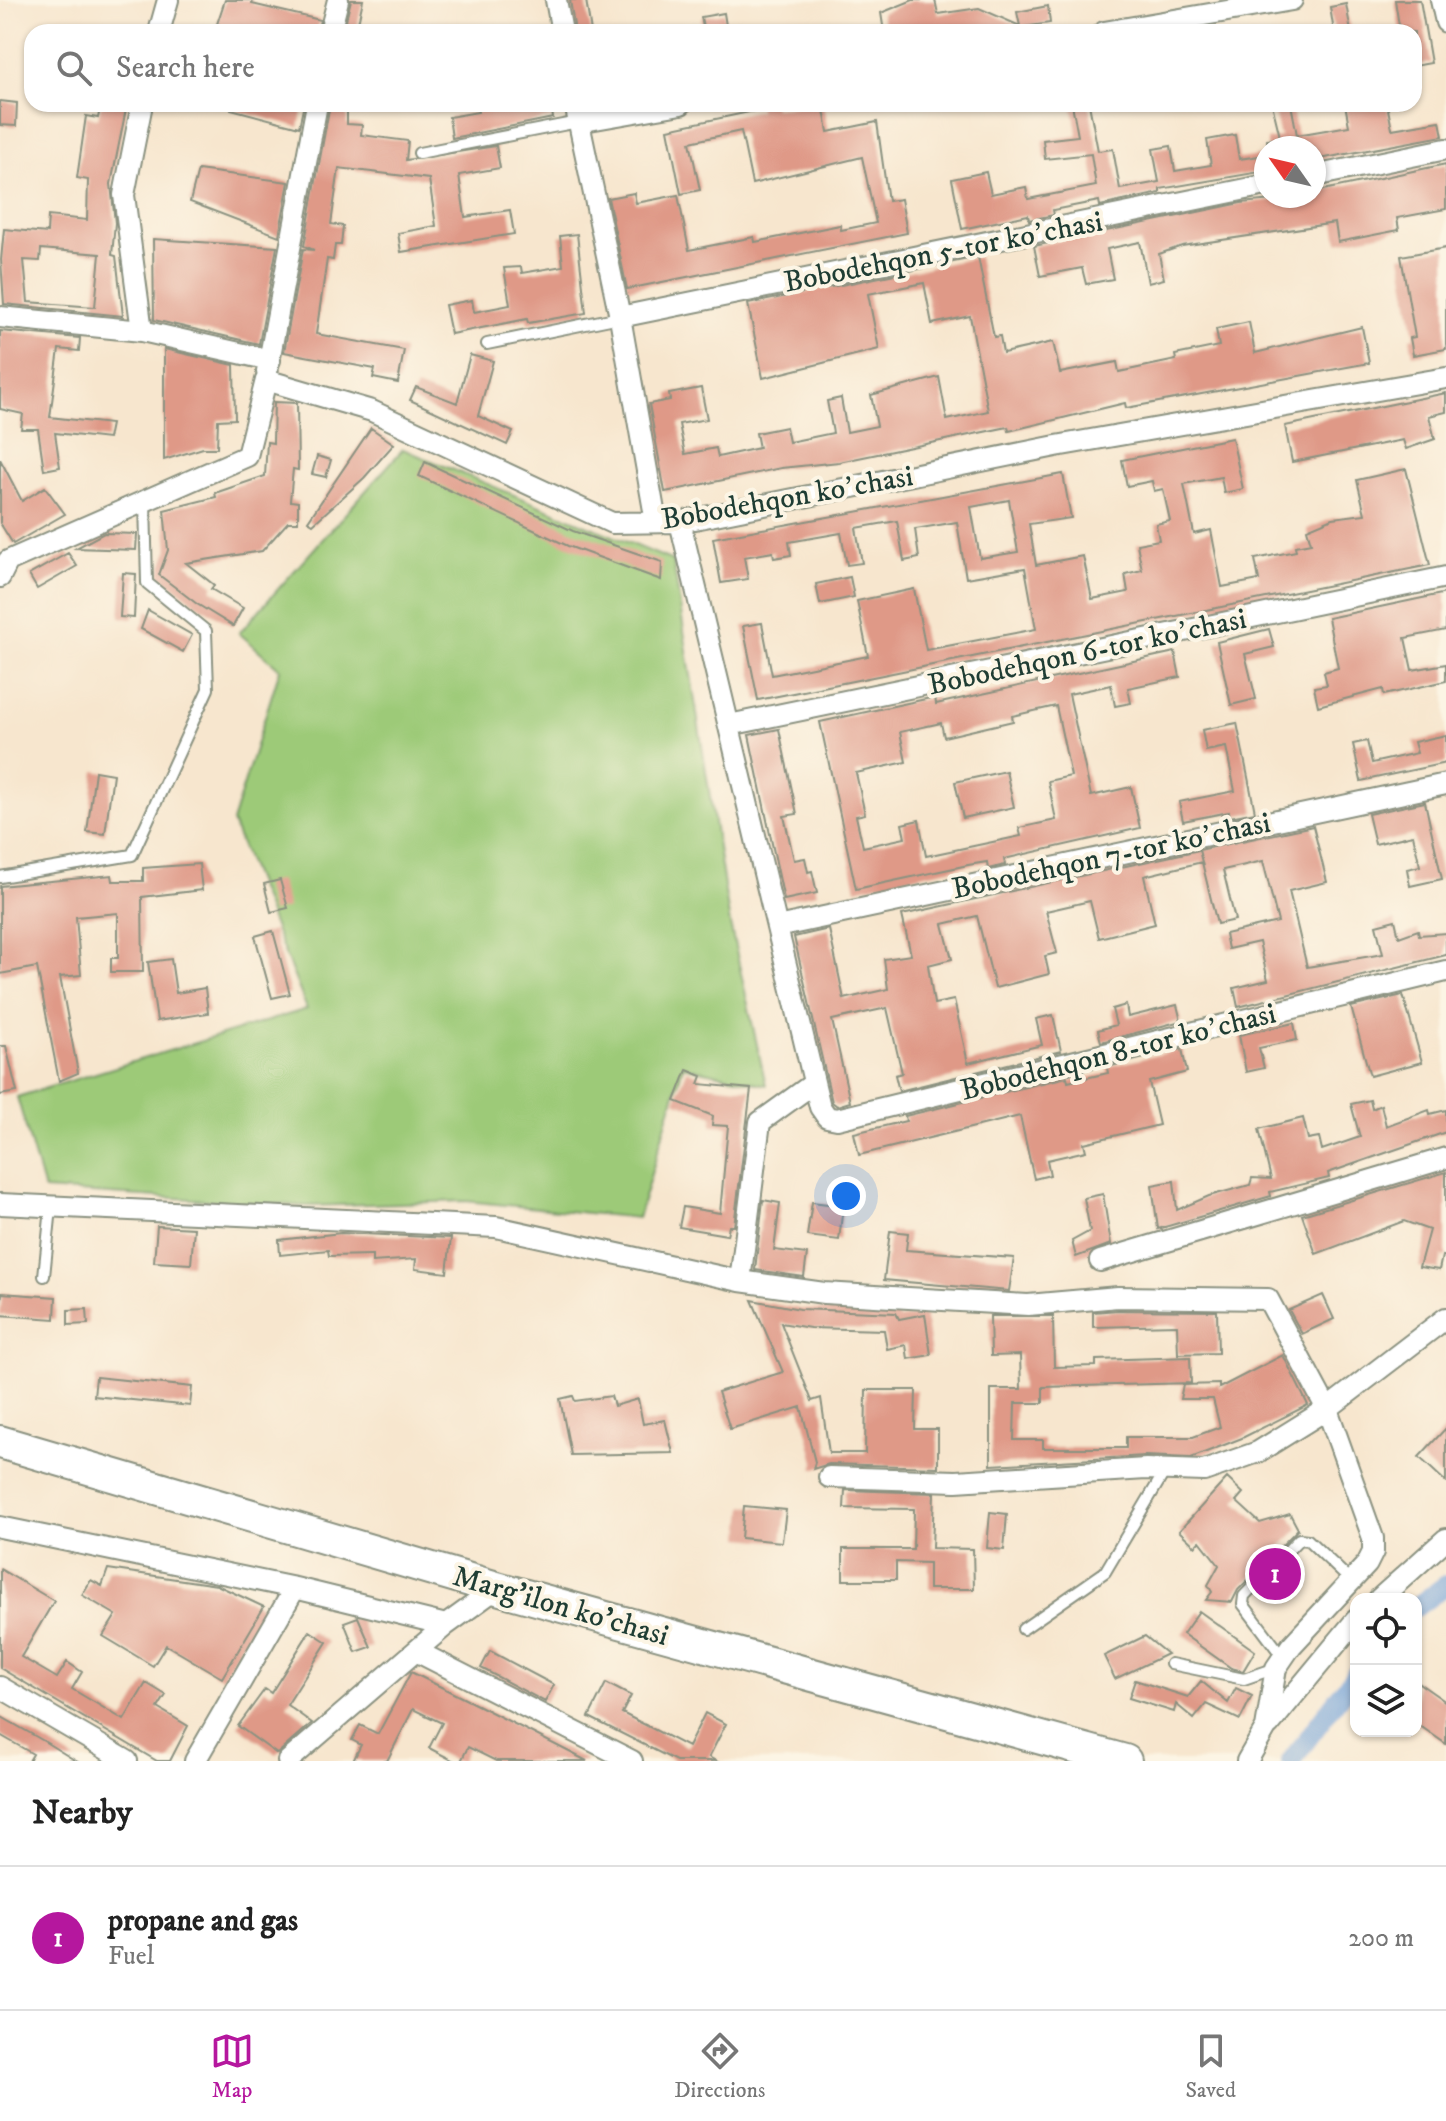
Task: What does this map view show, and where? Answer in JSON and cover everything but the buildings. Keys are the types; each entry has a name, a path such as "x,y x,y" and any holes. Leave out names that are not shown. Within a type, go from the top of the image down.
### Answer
{"main road":[{"name":"Marg'ilon ko'chasi","path":"0,1442 497,1588 1125,1761"}],"street":[{"path":"161,24 168,0"},
{"path":"332,24 338,0"},
{"path":"556,0 560,24"},
{"path":"1151,24 1292,0"},
{"path":"1441,0 1446,22"},
{"path":"140,112 124,195 142,331"},
{"path":"0,577 8,561 247,456 268,370 316,112"},
{"path":"577,113 620,317 656,522"},
{"path":"1326,174 1446,149"},
{"name":"Bobodehqon 5-tor koʼchasi","path":"620,317 1254,187"},
{"name":"Bobodehqon koʼchasi","path":"0,317 142,331 268,370 372,411 612,523 680,522 1056,446 1446,378"},
{"name":"Bobodehqon 8-tor koʼchasi","path":"680,522 814,1083 820,1107 827,1117 837,1119 1446,971"},
{"name":"Bobodehqon 6-tor koʼchasi","path":"729,725 1446,577"},
{"name":"Bobodehqon 7-tor koʼchasi","path":"777,927 1446,784"},
{"path":"740,1281 760,1122 814,1083"},
{"path":"1100,1261 1446,1158"},
{"path":"0,1204 496,1227 740,1281 824,1293 1028,1305 1118,1297 1268,1299 1327,1409 1373,1538 1373,1552 1280,1662 1266,1728"},
{"path":"829,1477 956,1481 1165,1470 1204,1471 1258,1452 1327,1409 1446,1318"},
{"path":"0,1527 295,1588 446,1625"},
{"path":"1386,1593 1446,1539"},
{"path":"195,1761 295,1588"},
{"path":"288,1761 446,1625 497,1588"},
{"path":"1247,1761 1266,1728 1350,1627"},
{"path":"416,1651 632,1761"},
{"path":"0,1687 127,1761"}],"lane":[{"path":"419,153 577,113"},
{"path":"487,344 620,317"},
{"path":"0,877 132,855 208,689 206,631 147,583 145,501"},
{"path":"44,1276 51,1208"},
{"path":"1023,1629 1105,1572 1165,1470"},
{"path":"1171,1664 1244,1679 1280,1662 1243,1604 1244,1596 1299,1539 1308,1540 1351,1581"}],"green space":[{"path":"403,449 673,561 730,924 766,1085 683,1066 638,1218 465,1201 307,1206 44,1190 17,1097 307,1009 232,822 280,669 239,633"}],"waterway":[{"path":"1422,1603 1446,1585"},
{"path":"1291,1761 1350,1682"}],"place":[{"name":"propane and gas","path":"1275,1574"}]}
